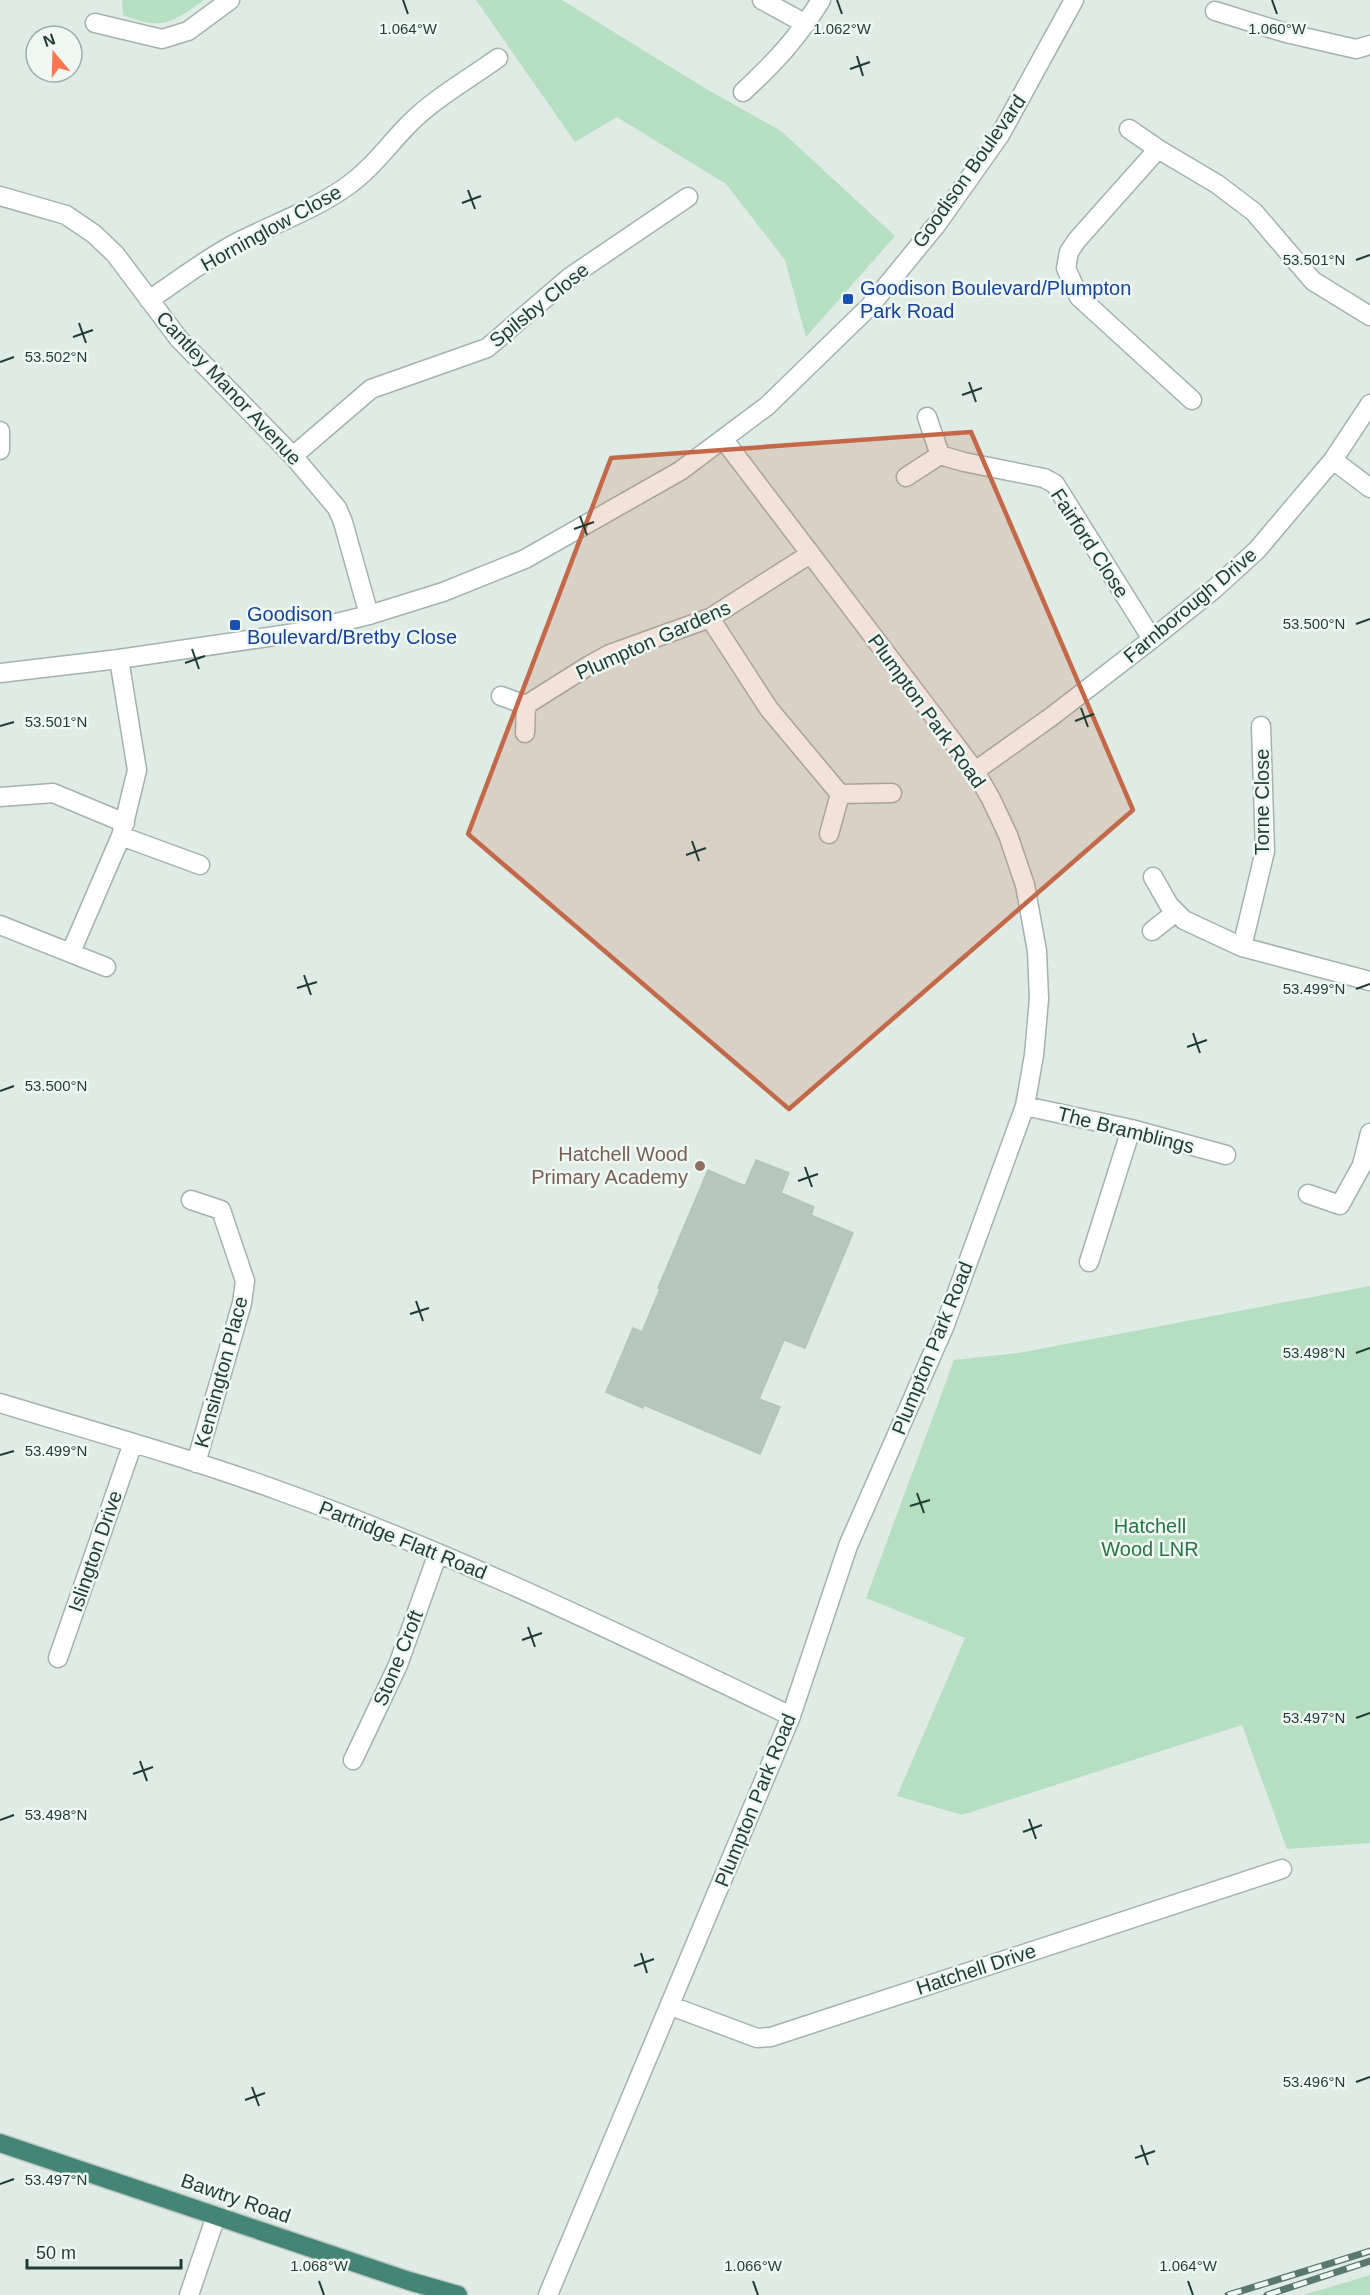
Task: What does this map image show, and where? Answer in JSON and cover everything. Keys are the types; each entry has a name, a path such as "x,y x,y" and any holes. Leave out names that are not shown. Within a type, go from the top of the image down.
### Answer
{"highway":[{"name":"Bawtry Road","path":"0,2143 143,2189 408,2281 458,2295"}],"street":[{"path":"95,23 162,39 188,31 231,0"},
{"path":"762,0 807,24"},
{"path":"743,92 783,54 807,24 821,0"},
{"name":"Goodison Boulevard","path":"0,673 119,659 295,633 369,615 443,592 525,559 680,471 767,406 870,306 937,224 1000,135 1074,0"},
{"path":"1215,11 1286,33 1356,49 1370,45"},
{"name":"Horninglow Close","path":"149,300 240,241 316,206 347,186 367,171 409,123 423,111 498,58"},
{"path":"1129,129 1217,184 1254,212 1313,281 1370,316"},
{"path":"1158,149 1077,240 1069,252 1066,268 1078,297 1192,400"},
{"name":"Cantley Manor Avenue","path":"0,196 66,215 94,234 115,254 179,339 293,456 337,508 369,615"},
{"name":"Spilsby Close","path":"293,456 371,389 487,348 570,277 688,197"},
{"name":"Farnborough Drive","path":"975,771 1051,717 1152,639 1213,590 1257,550 1333,460 1370,404"},
{"path":"906,477 940,454 927,417"},
{"path":"0,431 0,450"},
{"name":"Plumpton Park Road","path":"548,2295 791,1716 848,1546 931,1360 1025,1106 1034,1056 1039,999 1036,951 1025,885 1008,835 991,799 975,771 724,440"},
{"name":"Fairford Close","path":"940,454 964,462 1044,478 1054,484 1152,639"},
{"path":"1333,460 1370,488"},
{"name":"Plumpton Gardens","path":"526,705 610,654 710,618 810,554"},
{"path":"710,618 769,709 840,794"},
{"path":"71,952 123,829 137,770 119,659"},
{"path":"501,696 526,705 525,733"},
{"name":"Torne Close","path":"1242,947 1265,851 1261,726"},
{"path":"0,797 53,793 200,865"},
{"path":"840,794 892,793"},
{"path":"829,834 840,794"},
{"path":"1153,877 1169,905 1184,920 1242,947 1370,981"},
{"path":"1152,931 1176,912"},
{"path":"0,925 106,967"},
{"name":"The Bramblings","path":"1025,1106 1131,1129 1226,1155"},
{"path":"1089,1262 1131,1129"},
{"path":"1308,1194 1340,1205 1362,1165 1370,1133"},
{"name":"Kensington Place","path":"191,1200 221,1210 245,1281 243,1303 196,1463"},
{"name":"Partridge Flatt Road","path":"0,1403 286,1493 438,1553 578,1613 791,1716"},
{"name":"Islington Drive","path":"57,1658 133,1443"},
{"name":"Stone Croft","path":"353,1760 398,1665 438,1553"},
{"name":"Hatchell Drive","path":"670,2006 757,2038 771,2037 1282,1869"},
{"path":"189,2295 216,2216"}],"highlighted area":[{"path":"971,432 1133,810 789,1109 468,834 611,458"}],"green space":[{"path":"122,0 204,0 174,19 147,23 123,15"},
{"path":"476,0 562,0 703,87 781,131 895,236 806,337 785,260 726,184 617,117 575,142"},
{"name":"Hatchell Wood LNR","path":"1370,1286 1370,1843 1287,1849 1242,1725 962,1815 897,1796 965,1638 866,1598 954,1360 1019,1353"},
{"path":"1370,2275 1370,2295 1304,2295"}],"building":[{"path":"756,1160 789,1173 781,1193 814,1207 811,1215 853,1233 805,1348 784,1340 759,1399 780,1407 760,1454 644,1405 643,1408 606,1392 633,1328 642,1332 708,1170 745,1186"}],"railway":[{"path":"1228,2295 1370,2251"},
{"path":"1267,2295 1370,2261"}],"place":[{"name":"Goodison Boulevard/Plumpton Park Road","path":"848,299"},
{"name":"Goodison Boulevard/Bretby Close","path":"235,625"},
{"name":"Hatchell Wood Primary Academy","path":"700,1166"}]}
